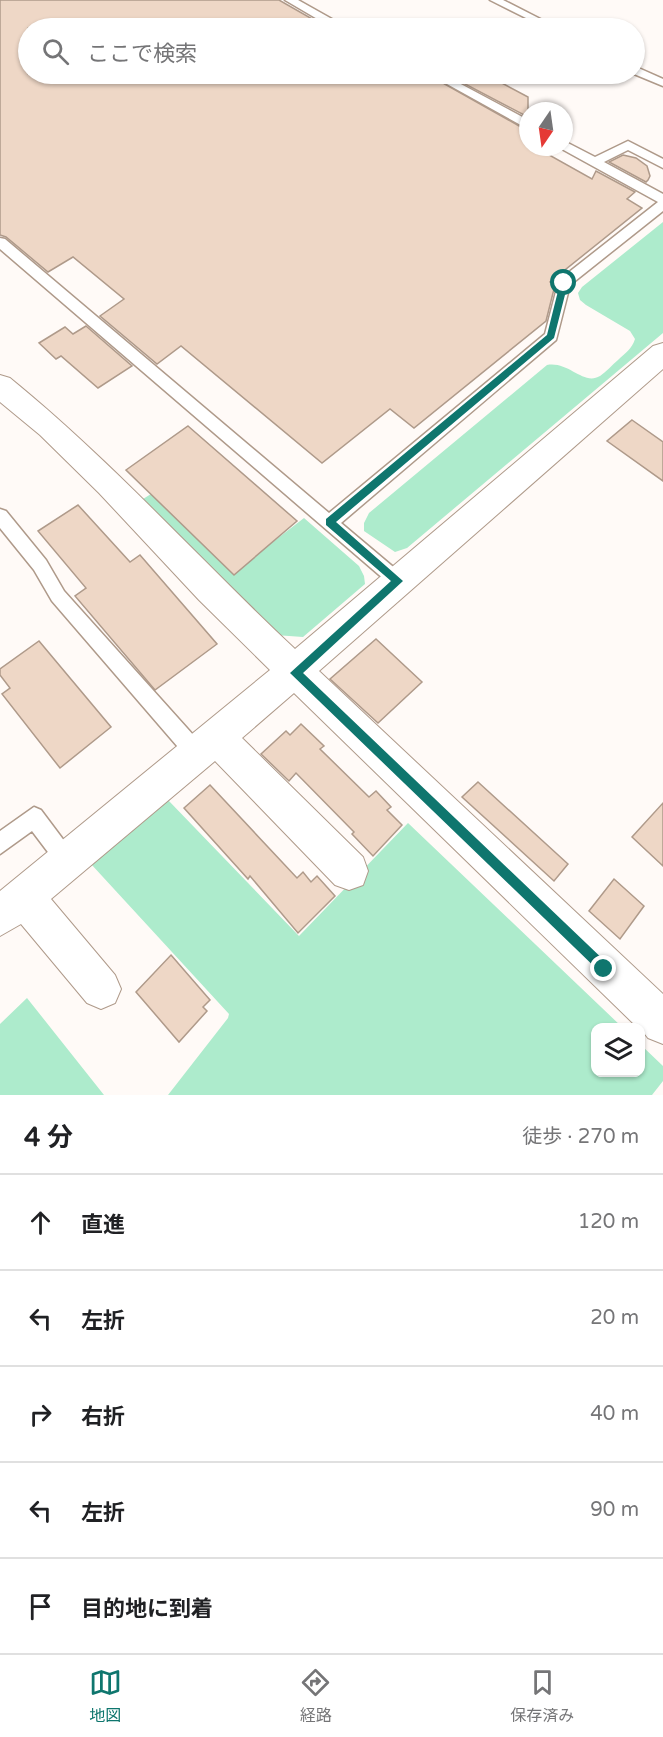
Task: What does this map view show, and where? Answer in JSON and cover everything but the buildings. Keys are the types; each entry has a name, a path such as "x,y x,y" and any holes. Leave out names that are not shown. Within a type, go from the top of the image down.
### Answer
{"street":[{"path":"101,989 12,907 295,673 398,581 663,353"},
{"path":"0,386 50,427 110,484 210,591 663,1023"},
{"path":"207,746 348,871"}],"lane":[{"path":"290,0 321,18"},
{"path":"495,0 532,18"},
{"path":"645,74 663,83"},
{"path":"453,84 519,120"},
{"path":"595,162 628,145 663,164"},
{"path":"330,522 551,336 564,283 663,201 573,149"},
{"path":"0,242 398,581"},
{"path":"0,516 40,566 58,596 207,746"},
{"path":"0,844 34,817 67,861"}],"green space":[{"path":"663,222 663,333 407,548 395,552 364,531 364,523 369,513 547,365 562,366 582,376 594,378 600,376 628,351 635,339 630,331 586,305 580,300 578,293 582,287"},
{"path":"151,494 234,572 304,518 359,566 365,584 303,637 275,635 143,499"},
{"path":"168,800 299,936 408,823 618,1023 591,1023 591,1077 645,1077 645,1049 663,1066 663,1081 652,1095 168,1095 229,1014 91,864"},
{"path":"27,998 104,1095 0,1095 0,1024"}],"route":[{"path":"564,283 551,336 330,522 398,581 295,673 604,969"}]}
